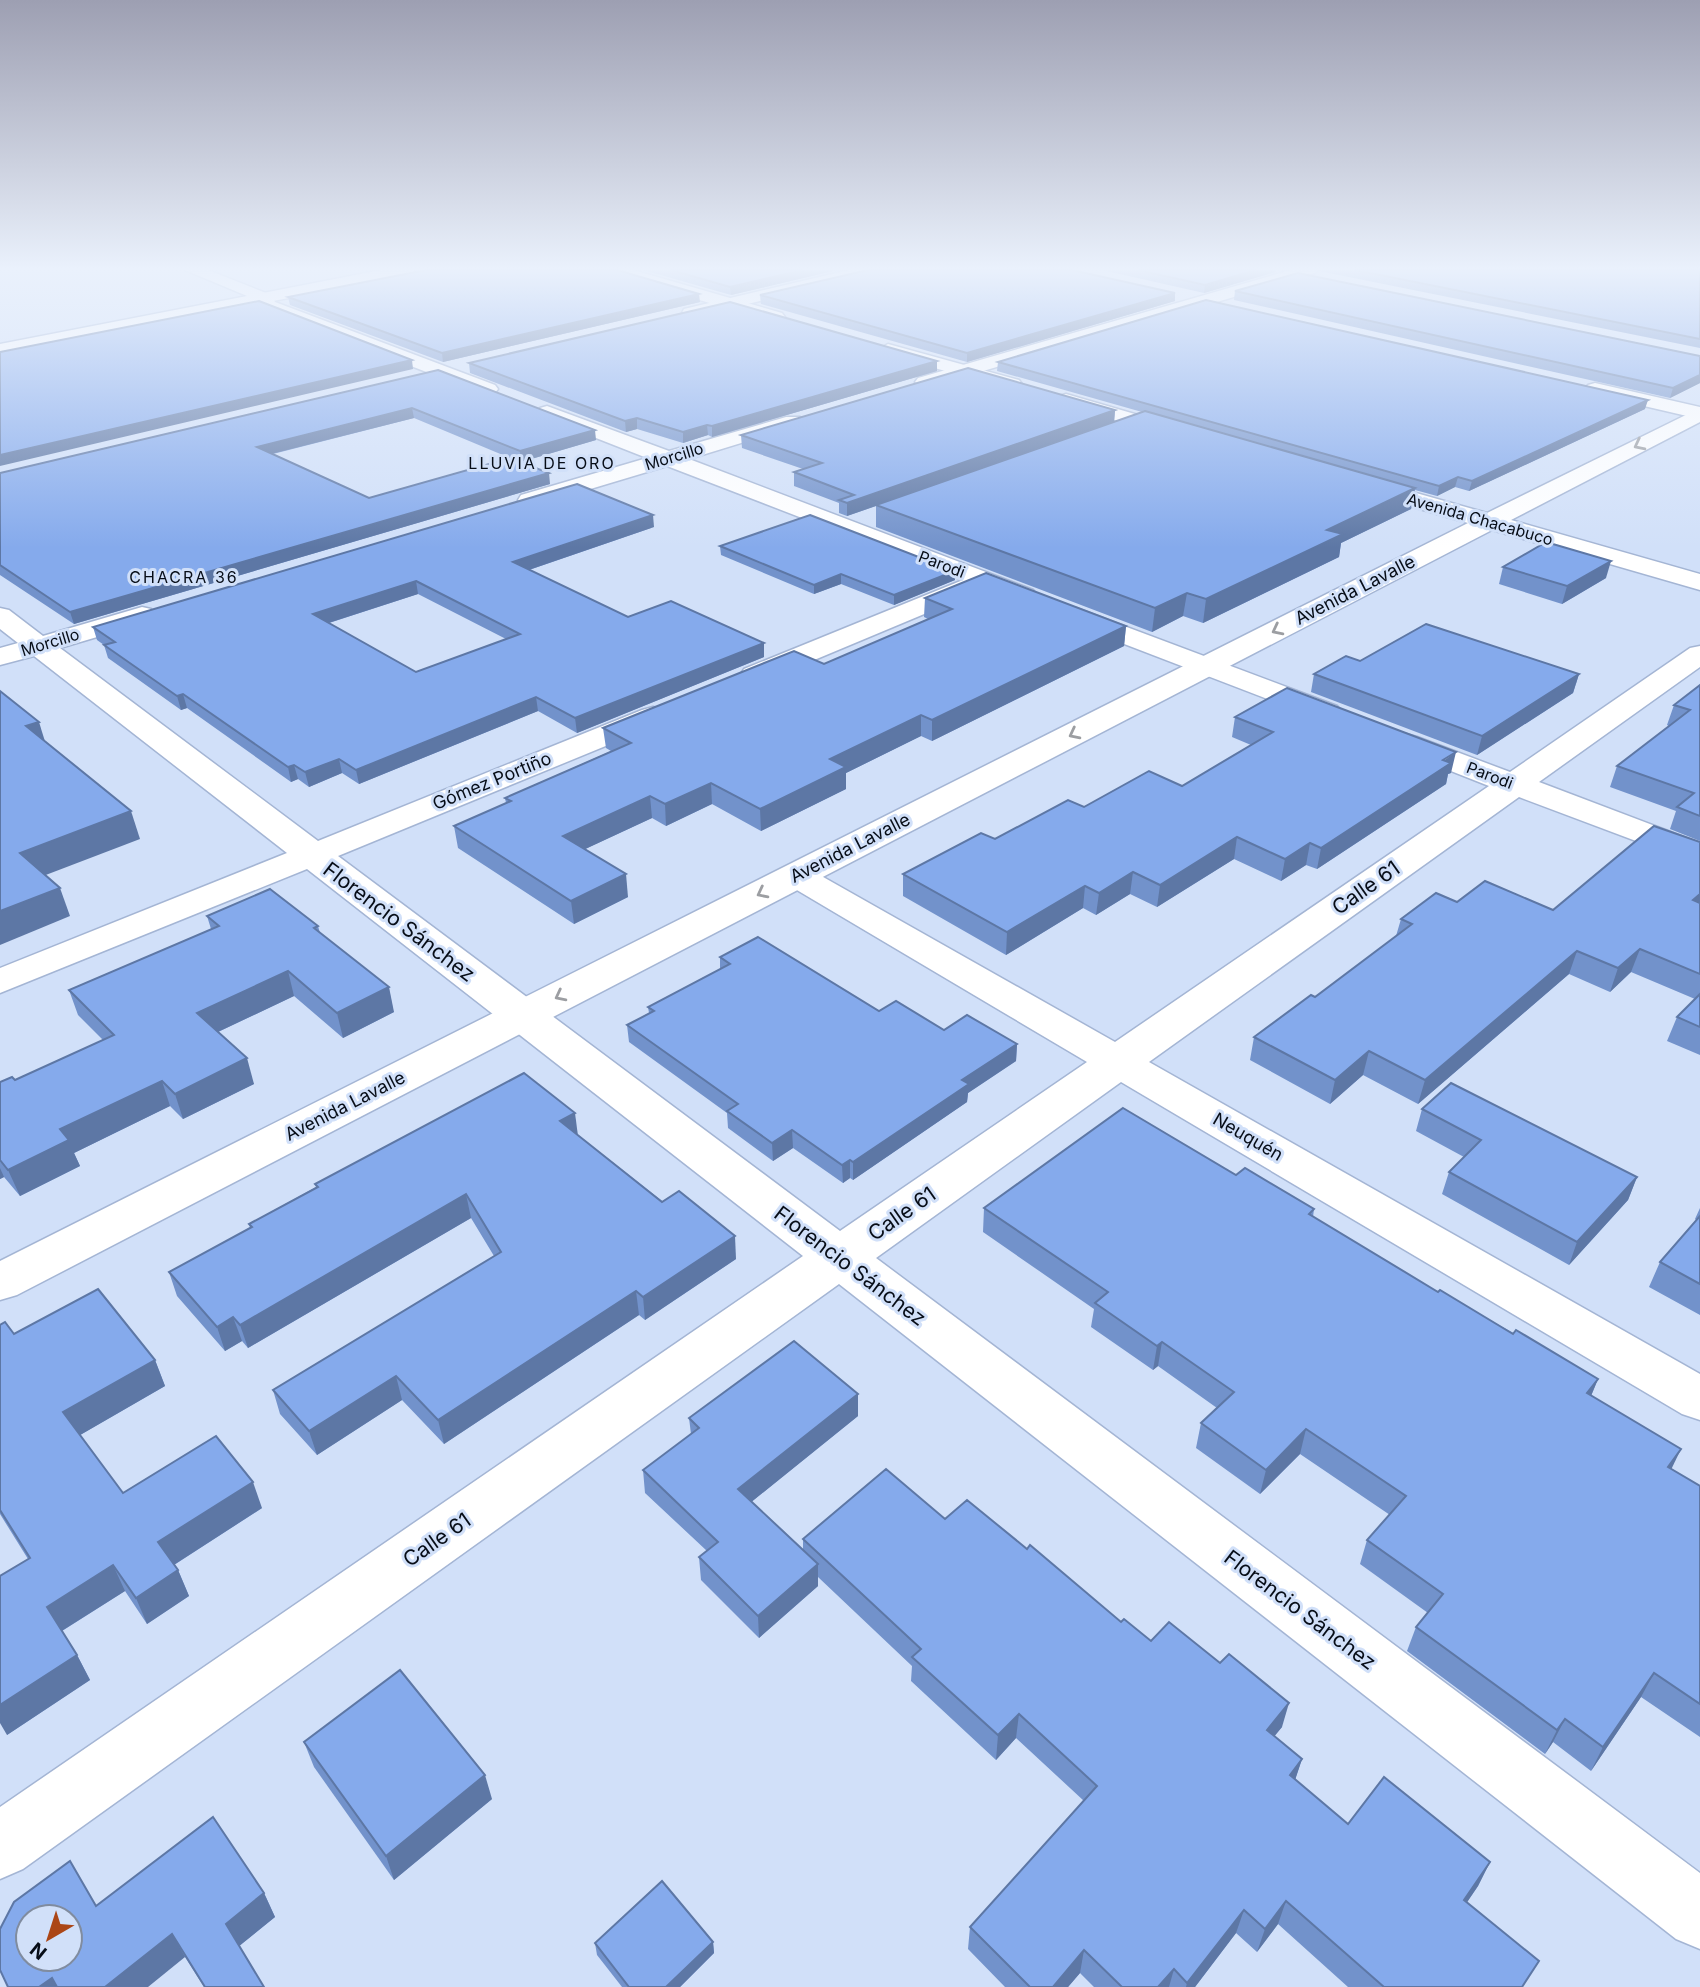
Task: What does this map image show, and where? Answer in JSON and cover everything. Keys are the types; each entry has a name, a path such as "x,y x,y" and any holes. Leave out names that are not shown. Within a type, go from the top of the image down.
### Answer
{"street":[{"path":"420,363 504,396"},
{"path":"415,378 478,363"},
{"path":"938,363 1195,437"},
{"path":"899,390 989,363"},
{"path":"1580,386 1700,414"},
{"name":"Parodi","path":"530,405 1348,720"},
{"name":"Avenida Lavalle","path":"0,1282 1700,414"},
{"name":"Morcillo","path":"507,506 809,416"},
{"path":"1104,436 1142,422"},
{"name":"Avenida Chacabuco","path":"1341,479 1700,582"},
{"path":"846,527 872,518"},
{"path":"726,686 985,580"},
{"name":"Morcillo","path":"0,657 159,610"},
{"name":"Florencio Sánchez","path":"0,616 1700,1915"},
{"name":"Calle 61","path":"0,1846 1700,654"},
{"name":"Gómez Portiño","path":"0,982 674,707"},
{"name":"Parodi","path":"1386,735 1700,855"},
{"name":"Neuquén","path":"797,876 1700,1399"}],"building":[{"path":"0,363 400,363 0,455"},
{"path":"469,363 931,363 683,432 637,418 625,421"},
{"path":"1001,363 1483,363 1648,400 1472,481 1458,477 1439,486"},
{"path":"1559,363 1700,363 1700,375 1673,388"},
{"path":"968,368 1115,410 847,503 839,500 854,495 794,472 822,463 741,435"},
{"path":"438,370 595,430 520,451 412,408 257,447 369,498 510,458 549,473 70,612 0,565 0,473"},
{"path":"1145,411 1415,488 1327,530 1343,534 1206,599 1187,593 1155,608 876,505"},
{"path":"577,484 653,515 513,562 628,617 671,601 764,643 575,718 536,697 356,770 339,759 305,772 294,765 288,767 183,694 177,696 104,645 115,642 93,627","holes":["416,581 520,634 416,672 313,614"]},
{"path":"810,515 955,571 894,595 841,574 814,585 720,546"},
{"path":"1546,542 1611,561 1567,586 1503,567"},
{"path":"986,573 1126,626 932,720 921,715 830,759 846,767 760,809 711,783 665,804 650,796 563,836 626,874 571,901 454,826 511,801 505,798 631,743 603,728 794,651 824,664 952,609 925,598"},
{"path":"1426,624 1579,674 1482,736 1314,674 1346,656 1360,661"},
{"path":"1700,685 1700,816 1677,807 1694,793 1617,766 1690,710 1674,705"},
{"path":"1287,688 1456,752 1443,760 1451,763 1321,848 1310,843 1285,859 1237,837 1160,885 1133,872 1099,893 1085,886 1007,932 903,874 981,833 995,839 1068,800 1084,807 1149,771 1182,786 1273,732 1235,717"},
{"path":"0,691 39,722 26,726 131,811 20,853 60,888 0,911"},
{"path":"1654,826 1700,842 1700,894 1693,900 1700,903 1700,974 1640,949 1618,968 1577,951 1425,1080 1369,1051 1335,1080 1254,1037 1311,995 1315,997 1412,924 1401,919 1436,893 1457,902 1485,881 1553,910"},
{"path":"270,889 318,926 314,928 389,987 337,1013 288,971 197,1013 247,1058 175,1094 162,1081 60,1129 69,1140 8,1170 0,1160 0,1082 12,1077 15,1080 114,1035 69,990 219,926 207,916"},
{"path":"758,937 879,1011 896,1001 944,1030 967,1015 1017,1044 962,1080 969,1084 853,1162 850,1160 842,1165 792,1130 772,1143 727,1111 738,1104 627,1025 654,1011 648,1007 730,964 720,957"},
{"path":"1700,994 1700,1027 1677,1017"},
{"path":"524,1073 575,1113 560,1121 662,1202 679,1191 735,1236 643,1297 636,1291 438,1420 396,1376 309,1431 273,1390 501,1252 466,1194 240,1325 233,1317 217,1327 169,1272 252,1227 249,1224 318,1187 315,1184"},
{"path":"1451,1083 1637,1177 1577,1242 1449,1172 1481,1140 1422,1109"},
{"path":"1123,1108 1236,1175 1245,1168 1314,1209 1309,1214 1438,1292 1440,1290 1513,1334 1516,1330 1598,1379 1587,1393 1681,1449 1668,1467 1700,1486 1700,1704 1654,1673 1603,1747 1565,1719 1557,1730 1416,1627 1443,1594 1367,1540 1406,1496 1306,1429 1266,1470 1201,1423 1234,1392 1162,1342 1157,1346 1095,1303 1108,1292 984,1208"},
{"path":"1700,1216 1700,1284 1660,1262"},
{"path":"98,1289 155,1360 63,1412 123,1493 216,1436 253,1482 158,1542 178,1570 136,1598 113,1565 47,1607 77,1655 0,1705 0,1576 30,1558 0,1510 0,1325 5,1322 14,1334"},
{"path":"794,1341 858,1394 738,1489 818,1564 758,1616 699,1557 718,1542 643,1470 699,1428 689,1418"},
{"path":"886,1469 945,1519 967,1500 1027,1549 1030,1545 1121,1622 1124,1619 1151,1641 1169,1622 1220,1663 1229,1654 1289,1703 1267,1730 1302,1759 1290,1775 1348,1824 1384,1777 1490,1862 1464,1900 1539,1961 1522,1987 1384,1987 1286,1901 1265,1929 1244,1910 1187,1983 1174,1969 1158,1987 1122,1987 1084,1950 1053,1987 1030,1987 970,1927 1097,1786 1019,1714 998,1735 912,1657 921,1649 803,1539"},
{"path":"400,1670 485,1775 386,1856 304,1742"},
{"path":"213,1817 264,1893 226,1924 264,1987 205,1987 172,1934 105,1987 57,1987 52,1978 39,1987 8,1987 0,1970 0,1929 14,1902 70,1861 96,1906"},
{"path":"662,1881 713,1942 666,1987 629,1987 595,1943"}],"district":[{"name":"LLUVIA DE ORO","path":"542,463"},
{"name":"CHACRA 36","path":"184,577"}]}
